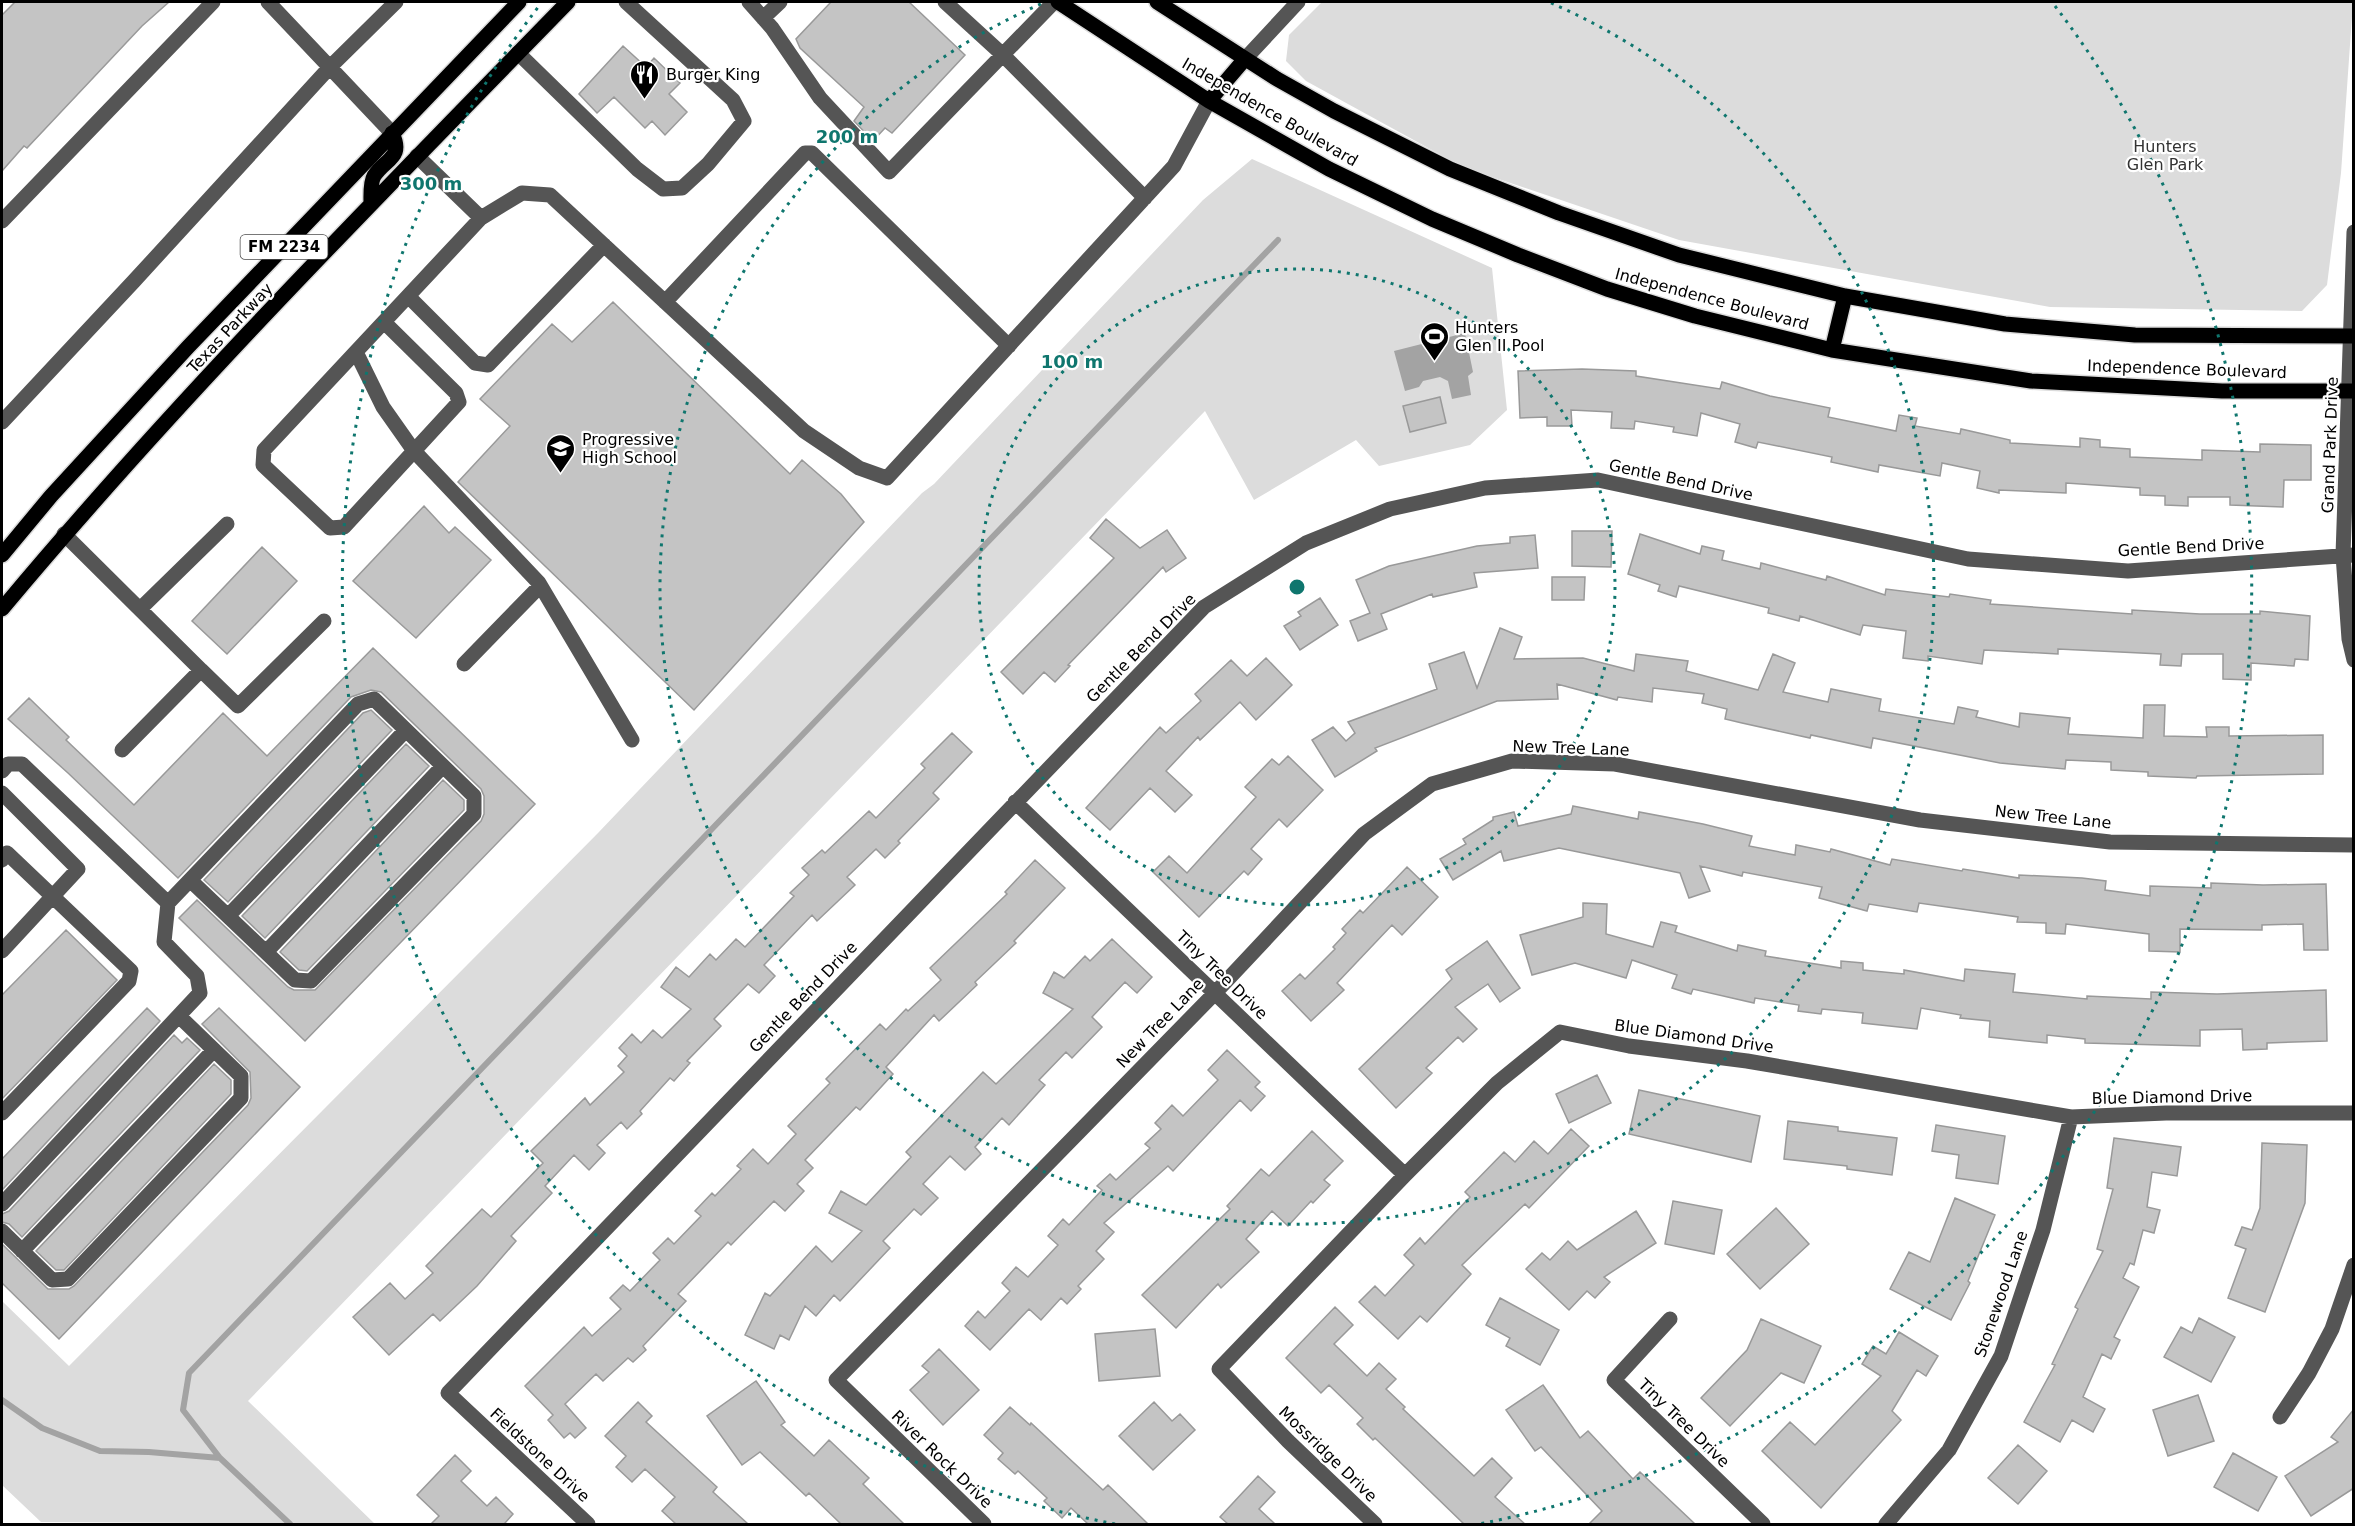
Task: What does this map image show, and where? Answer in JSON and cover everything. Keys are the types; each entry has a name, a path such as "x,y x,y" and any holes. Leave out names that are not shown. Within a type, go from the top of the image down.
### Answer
{"main road":[{"name":"Texas Parkway","path":"2,555 51,496 188,347 519,2"},
{"name":"Texas Parkway","path":"2,609 64,534 371,204 568,2"},
{"name":"Independence Boulevard","path":"1058,2 1209,101 1329,169 1431,219 1518,255 1607,288 1684,312 1832,350 2031,381 2222,391 2352,391"},
{"name":"Independence Boulevard","path":"1157,2 1244,60 1334,111 1450,170 1559,213 1680,255 1845,296 2005,324 2123,334 2353,336"},
{"path":"1209,101 1244,60"},
{"path":"371,204 373,178 396,154 398,145 392,133"},
{"path":"1832,350 1845,296"}],"street":[{"path":"2,221 213,2"},
{"path":"268,2 392,133"},
{"path":"518,53 637,170 663,189 682,188 708,164 744,121 733,100 626,2"},
{"path":"749,2 820,98 890,172 1054,2"},
{"path":"763,18 780,2"},
{"path":"945,2 1003,55 1144,198"},
{"path":"1244,60 1298,2"},
{"path":"2,422 391,3"},
{"path":"384,322 456,393 459,402 344,527 330,528 263,465 264,450 481,218 522,193 550,195 804,431 859,468 887,478 1174,166 1209,101"},
{"path":"665,302 805,153 812,153 1008,346"},
{"path":"417,156 481,218"},
{"name":"Grand Park Drive","path":"2354,232 2348,555 2349,639 2354,660"},
{"path":"408,296 475,363 488,365 604,245"},
{"path":"356,352 383,407 414,451 540,586 632,740"},
{"name":"Gentle Bend Drive","path":"468,1411 448,1393 1015,802 1204,607 1306,543 1390,509 1485,488 1598,480 1968,559 2128,571 2348,555"},
{"path":"140,609 227,524"},
{"path":"64,534 238,706 324,621"},
{"path":"464,664 540,586"},
{"path":"122,750 201,670"},
{"path":"2,1204 200,993 197,976 164,942 168,903 358,704 374,699 474,796 474,814 311,981 296,980 190,880"},
{"path":"228,916 406,730"},
{"name":"New Tree Lane","path":"876,1419 836,1380 1215,993 1364,834 1432,784 1512,761 1615,764 1920,820 2110,842 2354,845"},
{"path":"2,771 8,764 22,764 168,903"},
{"path":"266,952 443,766"},
{"path":"2,793 78,869 2,951"},
{"name":"Tiny Tree Drive","path":"1015,802 1405,1174"},
{"path":"2,1113 129,981 131,971 52,895 3,854"},
{"path":"2,1231 52,1280 68,1279 241,1098 241,1076 179,1016"},
{"name":"Blue Diamond Drive","path":"1257,1408 1219,1369 1405,1174 1497,1083 1560,1032 1629,1046 1747,1061 2071,1117 2166,1113 2354,1113"},
{"path":"22,1251 214,1050"},
{"name":"Stonewood Lane","path":"1886,1524 1949,1450 2001,1356 2043,1230 2071,1117"},
{"path":"2280,1417 2309,1373 2332,1329 2354,1265"},
{"name":"Tiny Tree Drive","path":"1670,1319 1614,1380 1763,1524"},
{"name":"Mossridge Drive","path":"1257,1408 1375,1524"},
{"name":"Fieldstone Drive","path":"468,1411 588,1524"},
{"name":"River Rock Drive","path":"876,1419 984,1524"}],"green space":[{"name":"Hunters Glen Park","path":"1322,2 2353,2 2341,173 2327,285 2302,311 2050,307 1679,240 1463,167 1306,81 1286,61 1289,35"},
{"path":"1252,159 1492,268 1507,410 1470,445 1379,466 1356,440 1254,500 1205,411 248,1401 375,1524 41,1522 2,1485 2,1301 69,1366 598,833 1203,200"}],"shaded area":[{"name":"Hunters Glen II Pool","path":"1465,333 1473,372 1468,376 1471,395 1452,399 1448,381 1440,377 1423,381 1419,387 1405,391 1394,351"}],"building":[{"path":"15,2 169,2 142,26 27,148 24,146 2,171 2,15"},
{"path":"831,2 909,2 965,55 892,133 885,128 873,141 854,121 864,107 800,48 796,39"},
{"path":"623,46 646,67 654,58 680,83 669,94 687,112 665,135 652,121 645,128 614,97 597,113 579,94"},
{"path":"613,302 790,474 802,460 841,494 864,522 694,710 458,482 510,426 480,399 552,324 572,342"},
{"path":"1582,369 1636,371 1636,376 1720,389 1722,382 1770,396 1830,408 1828,417 1896,431 1899,415 1917,418 1915,426 1960,434 1961,429 2010,440 2010,443 2080,447 2080,438 2100,440 2100,447 2130,449 2130,457 2202,460 2202,450 2260,452 2260,444 2311,445 2311,480 2284,480 2283,507 2230,505 2230,497 2188,497 2188,506 2165,505 2165,496 2140,495 2140,488 2066,483 2066,493 1999,490 1999,493 1977,488 1980,471 1942,463 1940,476 1879,465 1878,472 1831,462 1832,457 1758,442 1756,448 1735,442 1740,424 1701,413 1697,436 1673,432 1674,427 1635,421 1634,429 1611,428 1612,412 1571,410 1572,426 1547,426 1547,417 1520,418 1518,371"},
{"path":"1440,397 1446,423 1410,432 1403,406"},
{"path":"424,506 449,533 455,527 491,560 416,638 353,581"},
{"path":"1106,519 1140,548 1167,530 1186,558 1166,572 1163,567 1068,665 1070,666 1055,682 1044,672 1023,694 1001,672 1114,558 1090,538"},
{"path":"1572,531 1612,531 1611,567 1572,566"},
{"path":"1640,534 1700,554 1702,546 1724,551 1722,560 1760,569 1761,563 1826,580 1827,576 1885,595 1886,589 1949,597 1950,594 1991,600 1990,604 2132,614 2132,610 2200,614 2260,614 2260,611 2310,616 2308,660 2295,659 2294,666 2251,663 2251,680 2223,679 2223,654 2182,654 2181,666 2160,665 2161,654 2058,649 2058,654 1984,650 1982,664 1928,656 1928,661 1903,658 1906,631 1863,625 1860,635 1800,616 1799,621 1768,613 1769,608 1679,586 1676,597 1658,591 1660,585 1628,574"},
{"path":"1535,535 1538,568 1474,573 1477,587 1433,597 1432,594 1381,614 1387,629 1358,641 1350,621 1370,613 1356,580 1389,566 1477,546 1510,543 1510,537"},
{"path":"262,547 297,581 227,654 192,621"},
{"path":"1552,577 1585,577 1584,600 1552,600"},
{"path":"1320,598 1338,625 1300,650 1284,626 1301,616 1298,612"},
{"path":"1500,628 1522,637 1514,659 1583,658 1634,671 1636,654 1688,661 1686,671 1758,690 1773,654 1795,663 1783,692 1828,702 1831,689 1881,699 1879,711 1954,724 1958,707 1978,711 1976,717 2019,727 2020,713 2070,718 2068,734 2143,738 2144,705 2165,705 2164,736 2207,737 2206,727 2229,727 2229,736 2323,735 2323,774 2197,776 2196,778 2148,776 2148,772 2111,770 2111,762 2066,760 2065,769 2000,763 1873,738 1871,748 1811,735 1810,738 1725,719 1727,709 1702,703 1704,694 1653,688 1652,702 1618,697 1617,700 1557,684 1558,699 1497,701 1375,748 1377,751 1335,777 1312,740 1333,727 1346,741 1355,733 1348,722 1437,689 1429,664 1464,652 1477,688"},
{"path":"373,648 535,804 305,1041 179,918 197,900 288,987 294,990 315,990 481,821 484,814 484,796 481,789 381,692 371,690 351,697 178,878 8,719 29,698 69,737 66,740 134,805 223,713 267,756"},
{"path":"1266,658 1292,685 1256,720 1240,702 1200,740 1198,737 1166,771 1192,795 1175,812 1150,788 1110,830 1086,808 1160,727 1166,733 1201,701 1195,694 1231,660 1247,676"},
{"path":"371,710 392,730 228,902 204,880 363,713"},
{"path":"952,733 972,752 933,793 939,799 898,841 900,843 885,858 876,849 847,877 855,885 817,921 812,915 764,965 775,976 759,993 748,984 714,1019 721,1026 687,1061 690,1063 674,1081 670,1078 627,1129 621,1122 597,1145 605,1153 589,1170 574,1155 545,1186 552,1193 511,1236 516,1241 477,1286 440,1321 433,1314 389,1355 353,1317 390,1283 405,1299 433,1273 426,1266 482,1209 491,1217 543,1163 531,1151 585,1098 590,1105 624,1072 618,1066 627,1056 619,1048 632,1034 641,1043 653,1030 662,1038 691,1009 661,987 676,967 689,977 710,954 716,960 736,939 745,947 794,896 790,893 809,875 802,868 822,850 825,853 869,811 876,818 925,768 921,764"},
{"path":"406,744 429,766 265,938 242,916"},
{"path":"1288,756 1323,790 1287,827 1279,819 1251,849 1262,859 1248,875 1244,871 1199,917 1153,872 1169,856 1187,873 1256,797 1245,787 1272,759 1279,765"},
{"path":"443,780 464,800 464,810 307,971 299,970 280,952"},
{"path":"1573,806 1638,819 1639,812 1703,824 1752,836 1749,846 1795,855 1796,845 1830,852 1831,849 1890,865 1892,859 2019,878 2019,875 2106,881 2105,890 2150,896 2150,886 2211,888 2211,883 2326,884 2328,950 2304,950 2303,924 2262,925 2262,930 2180,929 2180,952 2149,951 2149,934 2066,924 2065,934 2046,933 2046,923 2017,922 2018,917 1919,903 1917,912 1869,904 1867,911 1819,898 1822,887 1743,872 1742,876 1700,866 1710,891 1689,898 1680,873 1559,848 1504,861 1501,851 1453,880 1440,859 1466,844 1463,839 1493,820 1493,817 1514,812 1518,826 1571,814"},
{"path":"1035,860 1065,888 1014,941 1016,943 975,982 977,985 939,1021 934,1015 886,1067 893,1074 860,1110 856,1107 805,1160 813,1168 797,1184 804,1191 785,1211 774,1201 731,1245 728,1242 678,1294 686,1301 643,1346 646,1350 633,1362 628,1358 603,1381 596,1374 565,1404 586,1428 575,1438 570,1433 564,1438 548,1420 553,1415 525,1386 584,1327 592,1336 621,1309 610,1298 623,1285 630,1291 660,1260 653,1253 668,1238 674,1244 701,1216 695,1211 712,1193 715,1196 741,1169 737,1166 753,1149 768,1164 796,1134 788,1126 830,1083 826,1079 880,1024 886,1030 906,1009 908,1011 941,980 930,968 1007,894 1005,892"},
{"path":"1407,867 1438,897 1402,935 1392,925 1337,983 1344,990 1311,1021 1282,991 1300,974 1305,979 1335,949 1333,947 1346,933 1342,929 1360,910 1363,913"},
{"path":"1583,903 1607,904 1606,934 1653,947 1661,922 1677,926 1675,932 1737,951 1738,945 1766,951 1765,956 1841,968 1841,961 1863,963 1863,970 1904,974 1904,970 1964,981 1965,969 2015,974 2013,992 2087,999 2087,996 2151,999 2151,992 2217,994 2326,990 2327,1041 2267,1043 2267,1049 2243,1050 2242,1029 2200,1030 2200,1046 2085,1043 2085,1039 2047,1035 2047,1043 1989,1037 1990,1021 1960,1018 1961,1015 1921,1008 1917,1029 1862,1023 1863,1013 1822,1009 1821,1014 1798,1011 1799,1005 1755,998 1754,1003 1693,989 1691,994 1672,988 1677,975 1632,960 1626,978 1575,963 1532,975 1520,935 1583,917"},
{"path":"66,930 117,980 2,1099 2,995"},
{"path":"1112,939 1152,977 1137,993 1125,982 1092,1017 1102,1027 1072,1058 1066,1052 1039,1080 1045,1085 1009,1125 1002,1118 975,1147 981,1154 965,1170 950,1156 923,1184 938,1198 921,1215 914,1209 883,1241 890,1248 840,1301 834,1295 816,1316 805,1306 789,1340 780,1335 774,1349 745,1335 765,1293 770,1296 816,1246 832,1262 862,1231 829,1213 841,1191 866,1205 911,1157 906,1152 983,1072 996,1084 1073,1009 1043,993 1054,972 1064,978 1085,956 1090,961"},
{"path":"1487,941 1520,988 1500,1002 1488,984 1455,1007 1477,1029 1463,1042 1458,1037 1426,1068 1432,1073 1396,1108 1359,1069 1452,979 1446,970"},
{"path":"147,1008 160,1021 2,1190 2,1159"},
{"path":"219,1008 300,1087 59,1339 2,1283 2,1244 48,1289 69,1289 248,1105 251,1098 250,1072 202,1024"},
{"path":"174,1035 182,1043 187,1038 200,1050 22,1237 9,1224 2,1222 2,1214 9,1211"},
{"path":"1227,1050 1260,1082 1255,1087 1265,1096 1251,1111 1240,1100 1173,1171 1168,1166 1104,1223 1114,1232 1096,1251 1104,1259 1078,1286 1081,1289 1067,1304 1061,1298 1041,1320 1029,1309 990,1350 965,1326 978,1311 985,1318 1010,1291 1002,1283 1016,1267 1028,1277 1058,1245 1048,1236 1063,1219 1069,1225 1102,1190 1097,1186 1110,1174 1116,1180 1150,1148 1145,1144 1161,1129 1155,1123 1172,1105 1183,1116 1218,1080 1208,1070"},
{"path":"214,1064 231,1080 231,1094 64,1270 56,1270 36,1251"},
{"path":"1597,1075 1611,1103 1569,1123 1556,1094"},
{"path":"1639,1090 1760,1116 1751,1162 1629,1134"},
{"path":"1788,1121 1838,1127 1838,1131 1897,1138 1892,1175 1847,1169 1847,1166 1784,1159"},
{"path":"1936,1125 2005,1136 1998,1184 1956,1178 1959,1155 1932,1151"},
{"path":"1571,1129 1589,1146 1529,1208 1525,1204 1462,1265 1471,1274 1427,1322 1420,1316 1398,1339 1359,1302 1375,1286 1385,1296 1414,1265 1404,1255 1420,1238 1425,1244 1470,1197 1465,1192 1504,1152 1515,1162 1534,1141 1548,1154"},
{"path":"1312,1131 1343,1161 1324,1180 1330,1185 1313,1203 1311,1201 1288,1226 1272,1211 1246,1239 1259,1252 1221,1288 1218,1284 1176,1328 1142,1295 1230,1209 1227,1206 1261,1169 1269,1176"},
{"path":"2114,1138 2181,1147 2177,1176 2152,1172 2147,1207 2160,1210 2154,1233 2143,1230 2134,1265 2130,1263 2123,1278 2139,1287 2114,1337 2120,1340 2111,1359 2102,1354 2083,1397 2105,1409 2093,1432 2072,1420 2060,1442 2024,1422 2055,1365 2052,1364 2078,1309 2075,1307 2103,1251 2097,1249 2113,1189 2107,1188"},
{"path":"2262,1143 2307,1145 2305,1203 2265,1312 2228,1298 2246,1249 2235,1245 2242,1227 2252,1230 2260,1208"},
{"path":"1955,1198 1995,1215 1968,1281 1970,1283 1951,1320 1890,1289 1909,1252 1930,1262"},
{"path":"1673,1201 1722,1210 1714,1254 1665,1244"},
{"path":"1776,1208 1809,1244 1760,1289 1727,1254"},
{"path":"1636,1211 1656,1243 1604,1277 1610,1282 1595,1298 1587,1291 1569,1310 1526,1269 1542,1253 1550,1260 1568,1241 1577,1250"},
{"path":"1500,1298 1559,1330 1540,1365 1506,1346 1510,1338 1486,1325"},
{"path":"1335,1307 1353,1325 1334,1344 1367,1376 1379,1363 1396,1379 1386,1389 1405,1407 1403,1409 1474,1476 1492,1458 1512,1478 1495,1497 1525,1524 1464,1524 1375,1438 1373,1440 1357,1424 1363,1418 1329,1385 1321,1393 1286,1358"},
{"path":"2199,1318 2235,1337 2211,1382 2164,1357 2181,1327 2192,1333"},
{"path":"1761,1319 1821,1346 1804,1383 1781,1373 1730,1426 1701,1398 1747,1350"},
{"path":"1155,1329 1160,1376 1099,1381 1095,1334"},
{"path":"1899,1332 1938,1356 1926,1376 1917,1370 1892,1411 1901,1420 1821,1508 1762,1451 1790,1422 1815,1445 1881,1376 1862,1364 1873,1346 1886,1354"},
{"path":"939,1349 979,1390 943,1425 910,1390 929,1372 922,1366"},
{"path":"756,1381 785,1422 781,1425 814,1456 829,1440 869,1478 863,1484 904,1524 841,1524 809,1493 806,1496 760,1452 742,1465 707,1416"},
{"path":"1543,1385 1580,1438 1588,1431 1633,1479 1640,1472 1695,1524 1589,1524 1602,1511 1541,1447 1535,1451 1506,1410"},
{"path":"2198,1395 2214,1441 2168,1456 2153,1410"},
{"path":"638,1402 652,1416 646,1422 717,1487 713,1492 748,1524 676,1524 662,1511 675,1497 645,1469 632,1482 616,1467 626,1456 605,1436"},
{"path":"1154,1402 1172,1421 1180,1414 1195,1430 1153,1470 1119,1436"},
{"path":"1010,1407 1030,1425 1031,1423 1103,1490 1108,1485 1148,1524 1088,1524 1071,1508 1062,1518 1044,1501 1047,1498 1018,1471 1015,1474 998,1459 1003,1453 984,1435"},
{"path":"2354,1409 2354,1488 2311,1516 2285,1476 2338,1442 2331,1437"},
{"path":"2018,1445 2047,1471 2018,1504 1988,1478"},
{"path":"2233,1453 2277,1477 2258,1511 2214,1487"},
{"path":"455,1455 471,1471 461,1481 487,1506 496,1497 513,1514 505,1523 507,1524 431,1524 439,1516 417,1495"},
{"path":"1258,1476 1275,1492 1259,1509 1275,1524 1228,1524 1220,1517"}],"waterway":[{"path":"220,1458 183,1410 189,1373 1278,240"},
{"path":"2,1400 42,1428 100,1451 149,1452 220,1458 290,1524"}],"place":[{"name":"Burger King","path":"645,100"},
{"name":"Hunters Glen II Pool","path":"1434,362"},
{"name":"Progressive High School","path":"561,474"}]}
